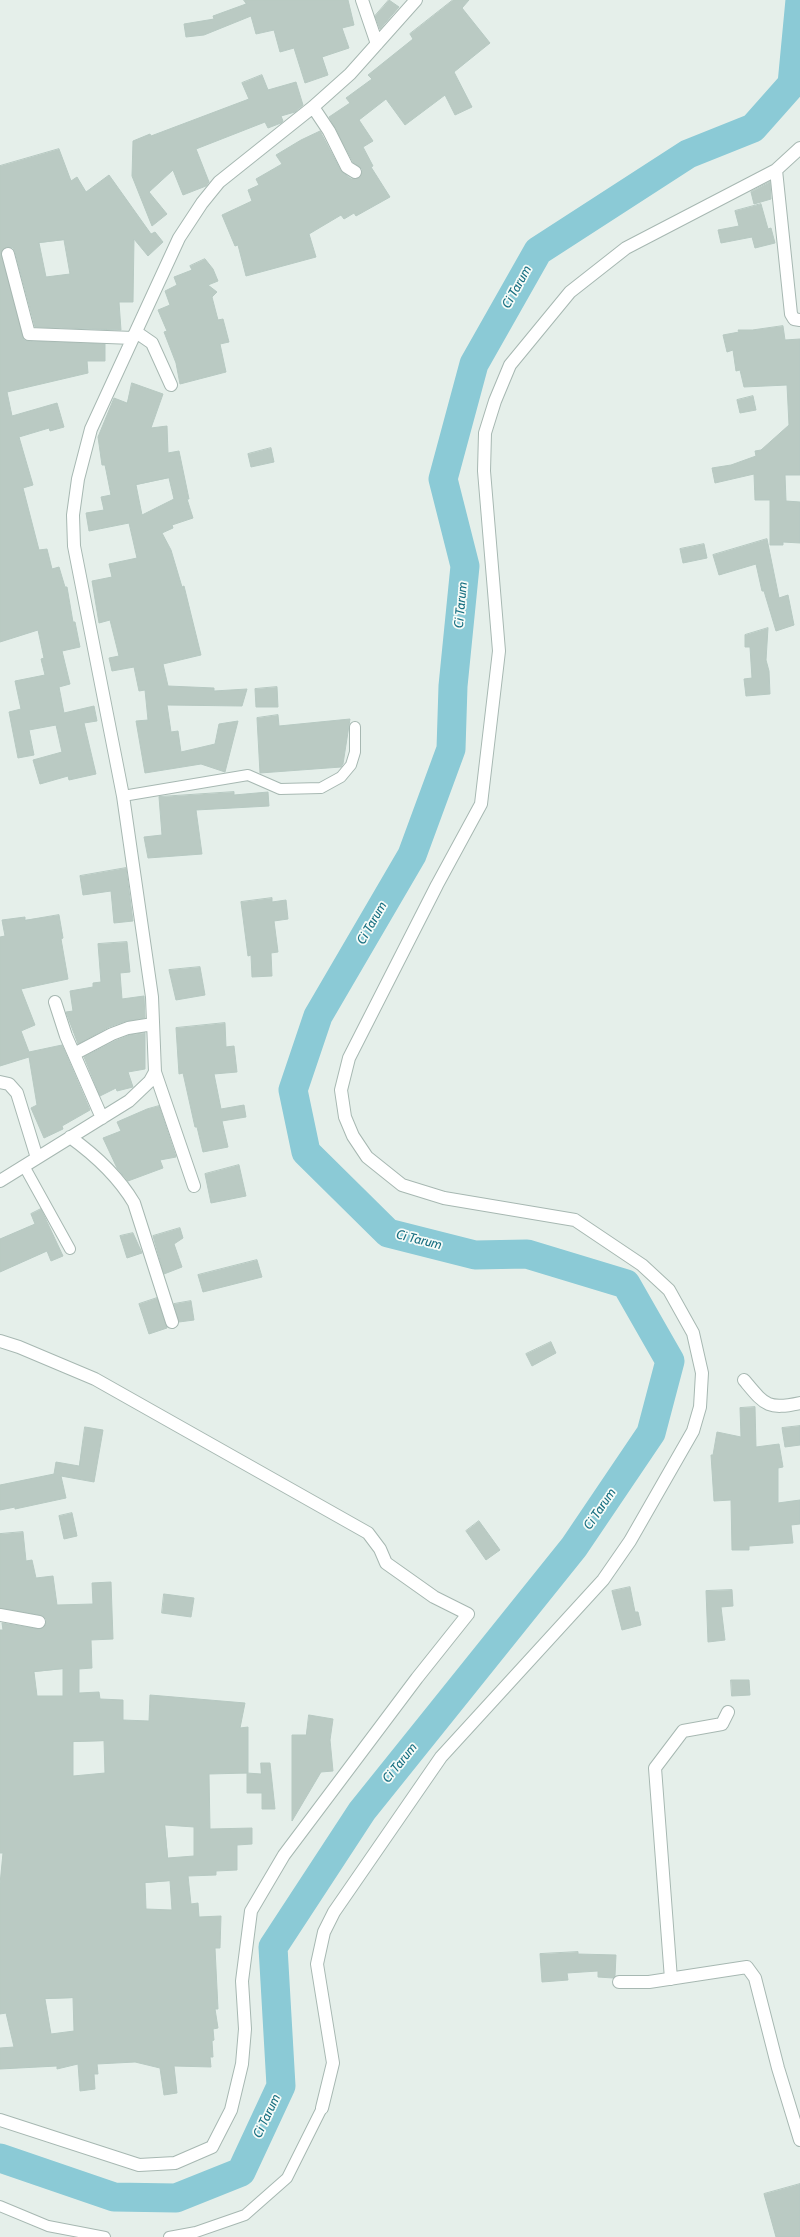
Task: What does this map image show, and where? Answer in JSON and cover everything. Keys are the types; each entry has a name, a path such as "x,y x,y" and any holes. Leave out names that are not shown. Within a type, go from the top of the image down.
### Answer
{"street":[{"path":"362,0 377,44"},
{"path":"194,1186 155,1072 151,990 123,796 74,546 72,515 81,459 91,429 179,238 202,203 218,182 313,107 350,74 377,44 410,3"},
{"path":"313,107 329,132 347,166 355,172"},
{"path":"322,2108 333,2063 317,1964 324,1932 334,1912 442,1757 603,1580 630,1541 690,1437 700,1407 702,1373 693,1333 669,1290 642,1265 575,1220 444,1198 402,1185 367,1157 352,1136 345,1117 341,1090 349,1058 437,885 482,804 499,651 484,471 485,433 494,401 510,365 570,292 626,248 776,170 800,148"},
{"path":"776,170 791,314 794,319 800,320"},
{"path":"8,254 29,334 134,335 152,343 172,385"},
{"path":"55,1002 74,1054 102,1118"},
{"path":"74,1054 112,1034 128,1028 153,1024"},
{"path":"0,1181 129,1101 147,1085 155,1072"},
{"path":"0,1082 9,1084 17,1093 38,1158"},
{"path":"70,1137 88,1150 109,1170 125,1189 134,1203 172,1322"},
{"path":"0,1341 19,1347 95,1379 368,1533 380,1549 386,1563 434,1597 468,1614 417,1678 284,1856 251,1911 242,1981 245,2029 242,2064 231,2110 212,2147 175,2163 139,2165 0,2120"},
{"path":"744,1380 761,1399 770,1406 778,1407 800,1403"},
{"path":"0,1615 39,1622"},
{"path":"671,1979 655,1768 683,1730 722,1724 728,1712"},
{"path":"619,1982 649,1982 742,1967 747,1968 754,1978 778,2068 800,2140"}],"lane":[{"path":"123,796 248,776 280,789 321,788 341,777 352,765 355,752 355,727"},
{"path":"24,1166 70,1249"},
{"path":"169,2237 196,2232 245,2215 287,2178 322,2108"},
{"path":"0,2206 48,2226 105,2237"}],"building":[{"path":"244,0 348,0 354,25 342,28 349,48 322,57 328,75 305,83 294,48 280,52 274,30 256,34 251,16 204,35 186,37 184,24 214,19 213,16 246,4"},
{"path":"389,0 399,7 380,29 375,16"},
{"path":"453,0 469,0 462,8 490,43 454,72 472,107 455,115 445,95 405,125 386,99 359,120 373,141 363,147 373,166 371,167 390,197 356,216 354,213 344,219 341,215 309,234 316,257 246,276 238,245 235,246 222,215 252,201 248,190 259,185 256,179 282,164 276,155 320,131 341,171 351,179 359,178 362,173 362,169 353,162 329,117 350,103 346,98 372,79 368,75 413,39 410,34"},
{"path":"262,75 268,90 296,82 303,105 295,112 281,116 283,121 281,123 268,128 265,122 196,149 209,182 206,186 183,195 173,170 149,192 167,214 152,226 132,176 133,141 150,134 151,136 249,99 242,83"},
{"path":"59,149 71,181 77,177 86,192 109,175 151,234 155,232 163,242 148,256 134,239 133,302 119,302 121,330 35,327 15,252 13,248 6,247 1,252 24,340 105,344 105,361 87,361 88,373 7,392 12,416 57,403 64,427 50,431 49,428 19,437 33,485 23,488 39,550 47,549 52,569 59,567 65,587 67,587 73,622 75,622 80,647 62,651 70,684 59,687 64,713 94,706 97,721 84,723 96,774 69,780 68,776 40,784 33,760 62,752 56,725 29,730 34,755 18,758 9,712 21,709 15,681 45,675 41,659 44,658 38,630 0,642 0,166","holes":["64,240 70,274 46,277 39,243"]},
{"path":"770,182 771,199 754,204 751,192"},
{"path":"761,204 768,229 771,228 775,243 755,248 752,237 721,243 718,230 739,226 735,211"},
{"path":"205,259 213,269 218,281 208,285 217,292 212,297 218,320 223,319 229,342 220,344 226,372 180,384 176,363 164,332 167,331 158,310 170,305 165,291 177,285 174,277 192,270 190,266"},
{"path":"783,326 785,340 800,339 800,475 785,475 786,501 800,502 800,543 783,542 783,545 770,545 770,500 755,500 754,474 715,483 712,468 731,465 756,456 755,451 761,450 789,425 787,385 744,387 740,370 736,371 733,350 727,352 723,335 739,332 738,330 752,330"},
{"path":"132,383 163,394 151,428 167,426 168,453 179,451 189,499 187,499 193,518 172,525 173,528 162,533 171,550 182,587 184,586 201,655 163,664 168,686 214,688 214,691 247,689 242,706 167,705 171,732 178,731 181,752 215,744 219,724 238,721 225,772 201,764 145,773 136,721 148,720 145,690 139,691 134,667 112,671 109,658 119,656 110,620 99,623 92,581 112,577 109,564 137,558 129,523 89,531 86,513 104,510 101,497 111,495 105,465 102,465 98,437 114,398 127,403","holes":["169,478 174,499 142,515 136,485"]},
{"path":"753,396 756,410 740,413 737,400"},
{"path":"271,448 274,462 251,467 248,454"},
{"path":"767,539 779,598 788,595 794,625 776,631 764,591 762,591 756,564 719,575 713,555"},
{"path":"704,544 707,558 683,563 680,549"},
{"path":"768,628 766,660 769,671 770,694 746,696 744,679 752,678 750,647 745,647 745,635"},
{"path":"277,687 278,707 256,707 255,689"},
{"path":"278,715 279,726 350,719 343,764 341,767 260,773 257,718"},
{"path":"234,792 234,795 268,792 269,806 196,810 202,854 148,858 144,837 162,835 159,797"},
{"path":"126,868 133,921 114,923 111,891 83,895 80,876"},
{"path":"272,898 272,902 286,900 288,919 274,921 278,952 271,953 272,976 252,977 251,955 248,956 241,902"},
{"path":"59,915 63,938 61,939 68,979 21,989 35,1025 21,1031 29,1052 62,1045 90,1110 62,1126 63,1129 44,1138 31,1108 37,1105 29,1057 0,1066 0,937 5,936 2,920 25,917 25,920"},
{"path":"127,942 130,972 120,973 122,999 144,996 145,1018 126,1021 109,1027 78,1044 66,1012 73,1011 70,991 93,987 93,983 101,982 98,944"},
{"path":"200,967 205,995 176,1000 169,970"},
{"path":"225,1023 226,1047 234,1046 237,1072 214,1074 221,1109 244,1105 246,1117 222,1121 228,1147 203,1152 197,1127 195,1127 183,1073 179,1074 176,1028"},
{"path":"145,1033 145,1069 128,1072 133,1087 117,1091 116,1088 100,1096 84,1057 130,1035"},
{"path":"159,1106 176,1157 160,1160 163,1168 128,1181 117,1168 103,1138 121,1131 117,1122 147,1109"},
{"path":"239,1165 246,1196 211,1203 205,1174"},
{"path":"41,1209 63,1256 51,1261 47,1251 0,1272 0,1239 35,1224 31,1214"},
{"path":"180,1228 183,1238 174,1244 182,1267 164,1274 153,1236"},
{"path":"133,1233 142,1253 127,1258 120,1236"},
{"path":"257,1260 262,1277 203,1292 198,1275"},
{"path":"157,1298 167,1328 149,1334 139,1304"},
{"path":"191,1301 194,1320 179,1322 174,1304"},
{"path":"551,1342 556,1353 532,1366 526,1354"},
{"path":"755,1407 756,1447 779,1444 783,1467 778,1468 778,1503 800,1500 800,1524 791,1525 793,1543 749,1546 749,1550 732,1550 731,1500 714,1501 711,1455 713,1455 717,1432 741,1437 740,1408"},
{"path":"800,1426 800,1445 785,1447 782,1428"},
{"path":"85,1427 103,1430 94,1482 61,1476 66,1498 15,1509 15,1507 0,1510 0,1485 54,1474 56,1462 79,1466"},
{"path":"72,1513 77,1536 64,1539 59,1516"},
{"path":"479,1521 500,1550 486,1560 466,1531"},
{"path":"23,1532 26,1561 32,1560 36,1578 53,1576 57,1605 93,1604 92,1583 111,1582 113,1639 91,1640 92,1668 79,1669 79,1693 99,1692 100,1699 123,1700 123,1720 149,1721 150,1695 245,1703 240,1728 248,1727 248,1773 209,1774 210,1829 252,1828 252,1844 237,1845 237,1870 216,1871 216,1875 188,1876 191,1904 198,1903 199,1917 221,1916 220,1948 215,1948 218,2009 215,2009 218,2028 213,2029 214,2040 212,2041 213,2057 210,2057 211,2067 174,2066 177,2093 164,2095 160,2068 135,2062 97,2064 98,2074 94,2074 95,2089 80,2091 78,2064 57,2069 57,2066 0,2069 0,2048 14,2047 6,2013 0,2014 0,1884 3,1853 0,1853 0,1630 3,1630 2,1623 38,1629 44,1627 46,1619 41,1615 0,1608 0,1534","holes":["63,1669 63,1696 37,1696 34,1672","104,1741 105,1773 73,1776 73,1742","165,1825 194,1827 194,1856 168,1858","170,1881 172,1910 146,1909 145,1883","73,1998 74,2031 51,2034 45,1999"]},
{"path":"630,1587 635,1612 638,1612 641,1625 622,1630 612,1591"},
{"path":"732,1590 733,1606 721,1607 725,1640 708,1642 706,1591"},
{"path":"164,1594 194,1598 191,1617 162,1613"},
{"path":"731,1680 749,1680 750,1695 732,1696"},
{"path":"309,1715 333,1719 330,1740 333,1771 321,1772 292,1821 292,1735 306,1735"},
{"path":"261,1763 270,1763 275,1809 262,1809 262,1793 247,1793 247,1773 261,1774"},
{"path":"578,1952 578,1954 616,1955 615,1976 613,1978 598,1977 598,1971 567,1973 568,1980 542,1982 540,1954"},
{"path":"800,2184 800,2237 776,2237 764,2194"}],"waterway":[{"name":"Ci Tarum","path":"0,2158 114,2197 176,2198 241,2172 281,2086 273,1947 362,1811 574,1547 651,1433 670,1361 626,1284 527,1254 475,1255 388,1233 306,1152 293,1090 318,1016 412,855 451,749 453,686 465,566 443,479 474,364 538,251 688,154 753,128 792,84 800,0"}]}
